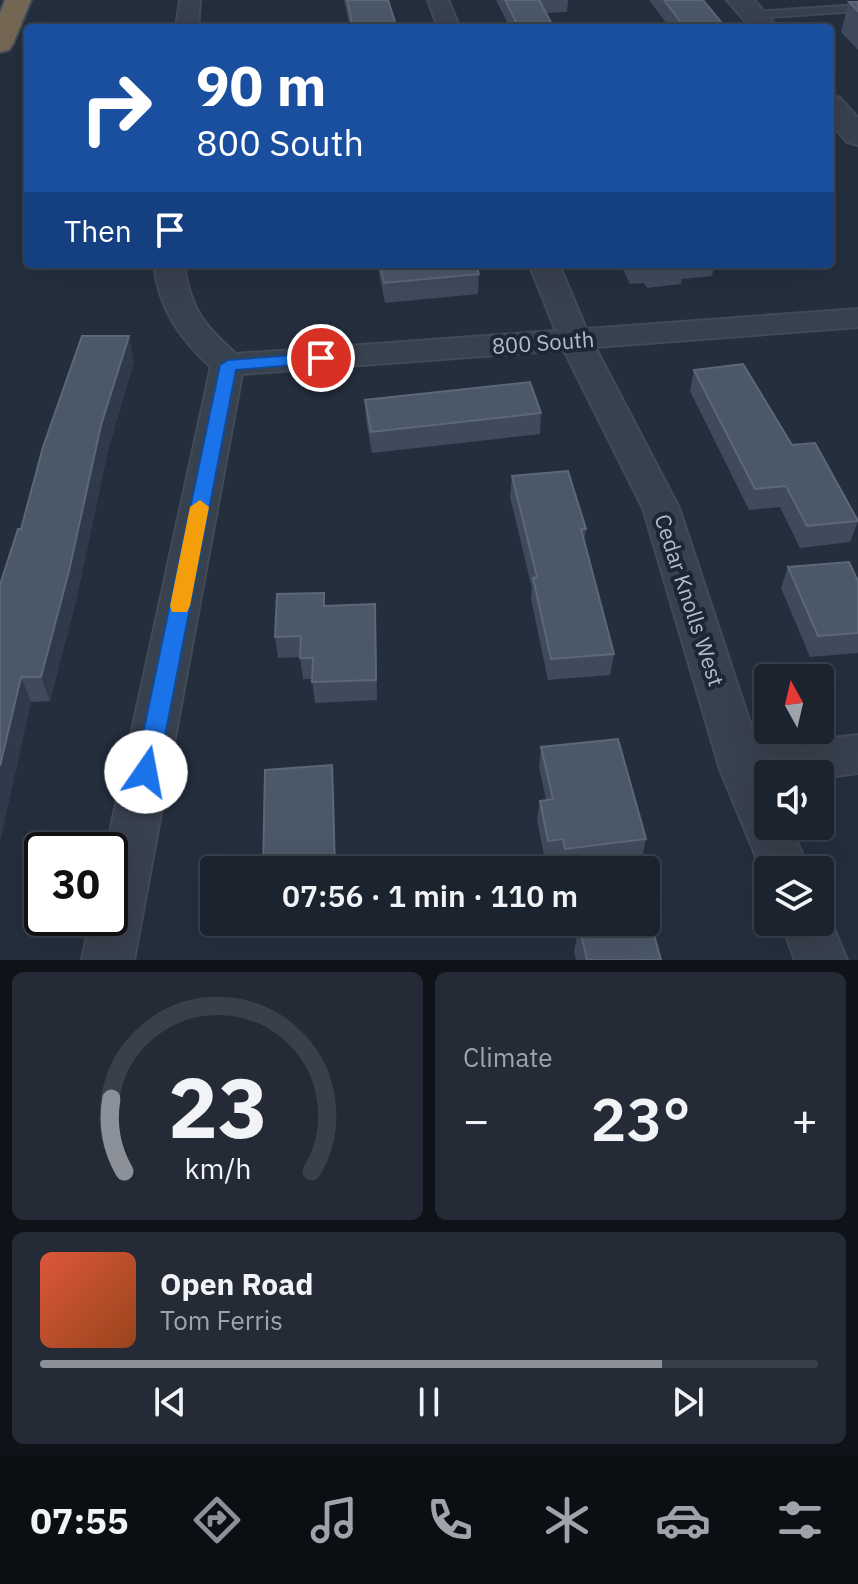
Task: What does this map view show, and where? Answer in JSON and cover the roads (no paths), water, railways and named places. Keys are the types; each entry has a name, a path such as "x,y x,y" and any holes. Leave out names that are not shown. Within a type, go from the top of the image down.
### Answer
{"highway":[{"path":"0,44 18,0"}],"street":[{"path":"187,24 190,0"},
{"path":"438,0 447,24"},
{"path":"834,109 858,136"},
{"path":"108,960 228,365 191,331 171,293 169,268"},
{"name":"Cedar Knolls West","path":"546,268 575,339 661,508 743,769 779,856"},
{"name":"800 South","path":"228,365 858,318"},
{"path":"743,769 858,754"},
{"path":"812,936 821,960"}],"lane":[{"path":"753,14 858,8"}]}
